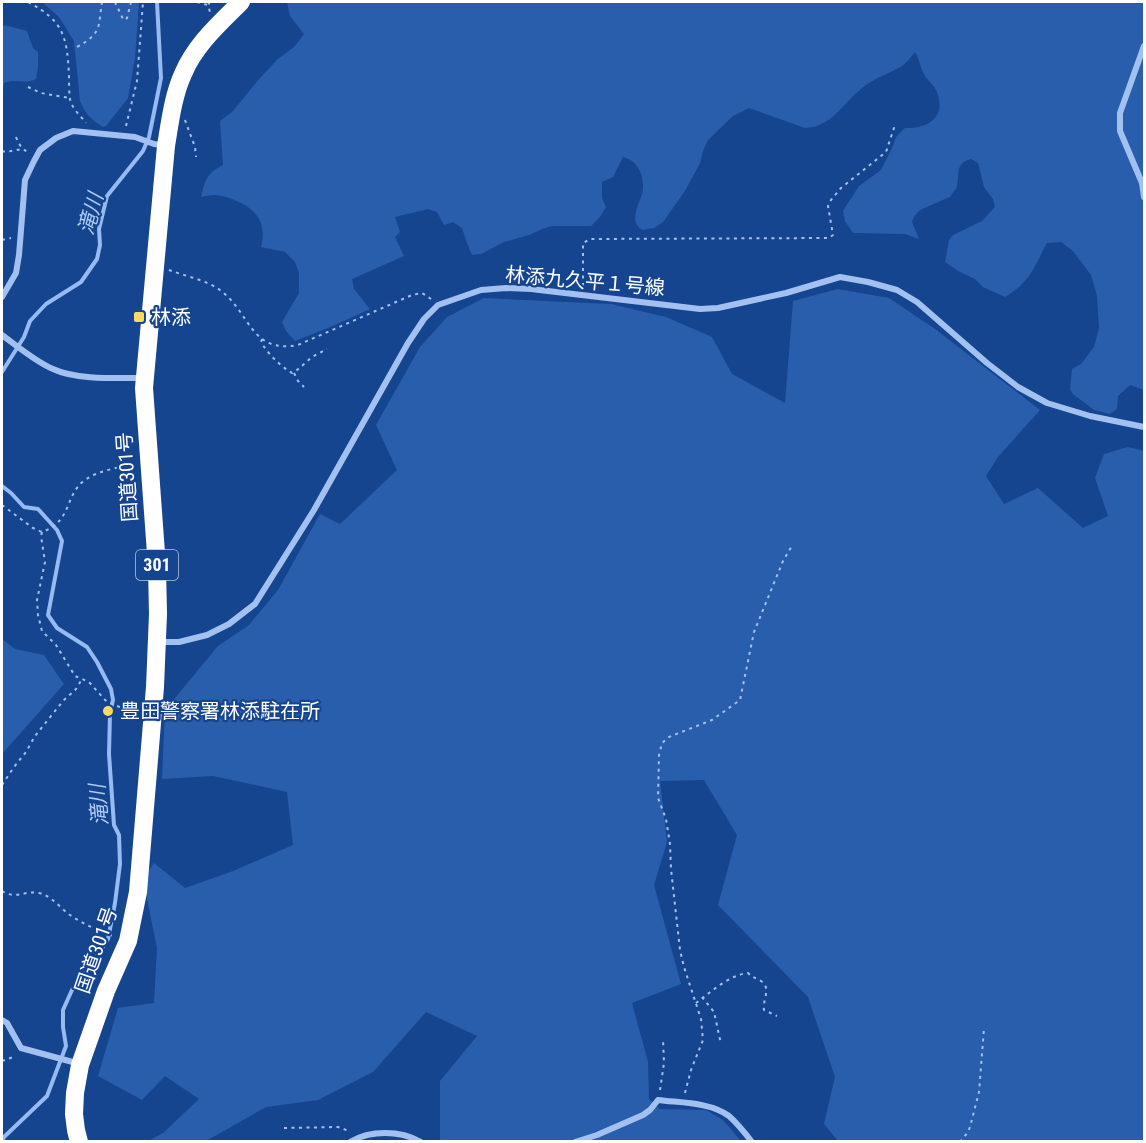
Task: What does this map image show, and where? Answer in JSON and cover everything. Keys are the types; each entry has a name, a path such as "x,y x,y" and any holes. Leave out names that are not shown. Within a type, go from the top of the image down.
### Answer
{"highway":[{"name":"国道301号","path":"79,1142 74,1114 80,1065 106,991 128,941 138,892 155,687 157,567 144,388 155,267 159,144 178,85 191,58 241,2"}],"street":[{"path":"1144,46 1120,113 1119,131 1142,183 1144,197"},
{"path":"2,297 16,273 25,180 40,150 73,131 135,137 159,144"},
{"name":"林添九久平１号線","path":"156,642 179,642 207,635 229,624 255,604 314,510 408,343 424,319 438,304 481,290 531,289 700,309 717,308 786,293 840,277 868,282 897,290 917,302 1018,387 1047,402 1090,416 1144,427"},
{"path":"4,337 53,369 62,372 104,378 146,379"},
{"path":"2,1020 7,1023 21,1048 80,1065"},
{"path":"575,1142 643,1115 658,1100 719,1110 729,1117 752,1142"},
{"path":"350,1142 360,1136 385,1133 410,1136 421,1142"}],"path":[{"path":"28,2 48,13 63,33 67,44 70,98 75,110 92,133"},
{"path":"78,47 90,40 98,31 102,2"},
{"path":"116,2 125,20 131,2"},
{"path":"126,136 137,81 143,2"},
{"path":"197,2 208,5"},
{"path":"28,87 41,93 46,92 70,98"},
{"path":"171,112 180,114 186,121 196,157"},
{"path":"580,295 583,285 583,243 590,238 829,238 833,235 828,206 831,200 842,188 886,152 895,125"},
{"path":"16,137 18,144 35,158"},
{"path":"2,151 23,149"},
{"path":"155,267 219,289 235,304 262,339 277,346 298,345 412,295 422,294 438,304"},
{"path":"262,339 261,342 270,356 286,369 294,372 304,387"},
{"path":"294,372 327,348"},
{"path":"42,532 59,523 76,488 85,480 101,471 149,462"},
{"path":"2,505 42,532"},
{"path":"42,532 45,562 37,600 42,631 56,645 75,676 89,682 107,702 129,711 153,710"},
{"path":"682,1103 691,1070 703,1040 701,1019 680,950 670,844 666,819 658,798 659,755 662,743 669,737 712,720 740,700 754,632 783,561 794,544"},
{"path":"2,785 35,736 82,679"},
{"path":"2,891 14,896 39,893 76,918 112,936 128,941"},
{"path":"696,1003 706,994 737,976 748,973 755,980 764,984 766,996 764,1011 777,1017"},
{"path":"702,997 714,1012 721,1044"},
{"path":"960,1142 968,1132 979,1092 984,1028"},
{"path":"658,1100 664,1063 663,1039"},
{"path":"284,1128 339,1127 360,1136"}],"shaded area":[{"path":"42,2 139,2 135,58 128,98 106,126 103,127 86,113 80,101 74,41 59,17"},
{"path":"287,2 1144,2 1144,390 1130,385 1118,396 1117,409 1110,414 1094,410 1070,389 1072,369 1081,364 1094,347 1099,328 1097,296 1091,275 1073,251 1061,242 1047,243 1026,280 1005,297 983,287 975,279 945,262 949,240 953,235 982,221 995,207 993,199 984,187 978,163 971,159 965,161 960,167 956,189 950,197 916,214 912,222 919,239 905,234 853,233 845,221 843,211 859,186 881,170 896,137 905,128 922,126 938,114 940,107 936,90 924,74 915,52 902,66 866,85 830,119 814,127 805,128 749,108 733,116 708,140 700,163 685,191 663,222 654,228 642,230 636,224 635,218 643,190 643,181 638,167 623,157 613,177 602,182 602,198 606,207 591,226 552,226 504,242 481,254 472,255 462,228 453,222 444,225 437,212 428,209 395,217 400,232 395,237 404,256 352,279 354,289 370,309 295,341 282,322 299,293 299,273 295,262 285,252 261,247 263,237 260,222 257,215 245,205 218,195 201,197 208,178 213,171 223,165 220,121 233,111 259,79 278,59 295,46 304,34 290,16"},
{"path":"4,25 27,31 33,48 38,52 38,67 36,79 4,83 2,98 2,28"},
{"path":"838,289 889,298 935,329 1040,410 998,457 986,476 1004,504 1038,488 1083,528 1108,516 1095,478 1104,454 1128,447 1144,451 1144,1141 838,1141 824,1124 835,1077 808,997 718,905 737,835 704,780 660,781 667,842 654,885 681,984 632,1003 648,1062 649,1099 660,1109 706,1110 723,1120 741,1141 440,1141 440,1081 477,1036 426,1012 373,1072 318,1100 266,1107 206,1141 148,1141 163,1133 199,1099 165,1076 142,1100 98,1076 118,1008 154,1003 157,948 143,879 154,863 185,888 233,871 293,845 287,792 213,776 162,779 165,710 218,646 249,625 278,590 320,514 340,524 397,470 376,425 420,347 447,317 484,298 611,304 666,317 712,337 732,374 785,403 793,301"},
{"path":"2,639 15,649 44,655 64,684 2,754"}],"waterway":[{"name":"滝川","path":"2,372 24,337 30,321 46,304 81,282 97,259 100,245 99,229 107,196 143,151 149,137 161,78 157,2"},
{"name":"滝川","path":"2,486 24,507 38,509 57,530 62,541 48,615 57,628 87,647 111,689 113,700 110,713 109,754 114,825 119,835 120,864 108,939 72,990 63,1010 66,1046 47,1096 2,1141"}],"place":[{"name":"林添","path":"139,317"},
{"name":"豊田警察署林添駐在所","path":"108,711"}]}
